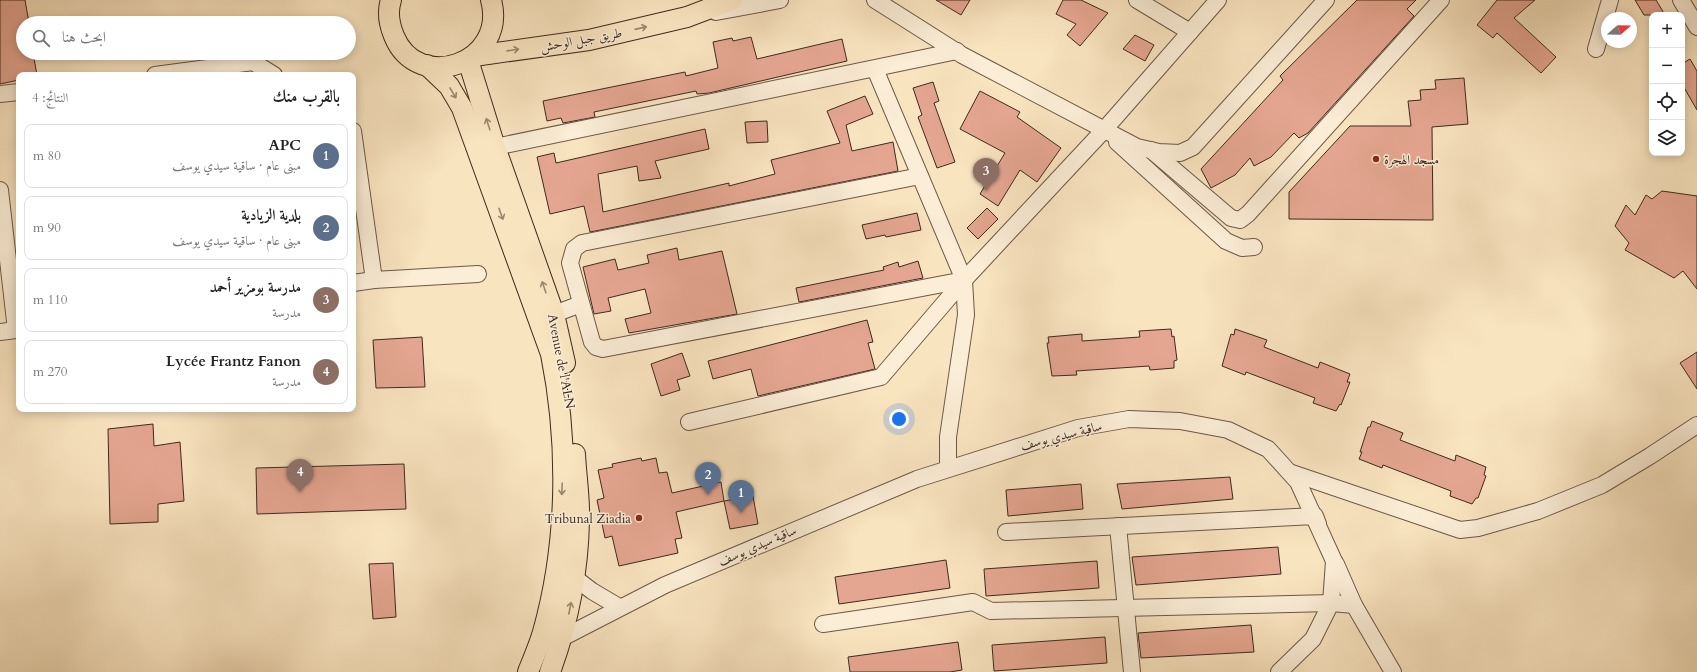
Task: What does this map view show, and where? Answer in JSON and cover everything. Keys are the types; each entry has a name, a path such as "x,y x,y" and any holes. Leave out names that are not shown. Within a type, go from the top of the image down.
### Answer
{"main road":[{"path":"391,0 389,17 395,39 401,49 413,59 427,65 449,86 462,108 551,354 559,395 562,431 562,501 552,636 528,672"},
{"path":"471,58 488,39 492,28 494,18 491,0"},
{"name":"طريق جبل الوحش","path":"427,65 441,67 455,66 471,58 589,40 687,17 732,0"},
{"name":"Avenue de l'ALN","path":"471,58 495,147 554,314 570,389 580,519 575,578 552,636 550,672"}],"street":[{"name":"طريق جبل الوحش","path":"687,17 780,0"},
{"path":"875,0 957,51 1104,130 1137,146 1151,150 1180,153 1193,147 1326,0"},
{"path":"1137,0 1190,32"},
{"path":"689,422 881,377 964,280 1104,130 1218,0"},
{"path":"1151,150 1231,218 1240,220 1248,214 1441,0"},
{"path":"1596,49 1610,0"},
{"path":"1682,0 1697,27"},
{"path":"495,147 957,51"},
{"path":"196,72 253,62 269,72"},
{"path":"875,68 964,280 966,315 948,437 948,468"},
{"path":"0,94 16,92"},
{"path":"1104,130 1226,241 1242,248 1254,247"},
{"path":"356,152 374,280"},
{"path":"920,176 582,243 574,249 570,263 592,342 596,347 604,349 964,280"},
{"path":"0,190 16,314"},
{"path":"356,283 374,280 478,274"},
{"path":"554,314 581,304"},
{"path":"0,332 16,330"},
{"name":"ساقية سيدي يوسف","path":"552,636 665,585 851,505 948,468 1078,428 1129,419 1180,421 1228,430 1268,449 1292,473 1298,482 1315,516 1334,561 1331,603 1313,639 1279,672"},
{"path":"1292,473 1460,530 1478,528 1538,511 1602,485 1697,425"},
{"path":"1006,532 1315,516 1354,605 1393,672"},
{"path":"1118,526 1132,672"},
{"path":"556,572 575,578 592,591 619,607"},
{"path":"823,624 973,602 992,611 1331,603 1354,605"}],"building":[{"path":"0,0 25,0 28,16 16,16 16,60 34,60 36,72 16,72 16,81 0,84"},
{"path":"936,0 970,0 961,15"},
{"path":"1063,0 1081,0 1108,13 1080,46 1067,35 1076,24 1056,14"},
{"path":"1357,0 1416,0 1407,9 1414,16 1308,133 1299,138 1294,133 1271,157 1254,166 1250,158 1235,175 1211,188 1201,169 1283,80 1280,76"},
{"path":"1497,0 1535,0 1514,18 1556,57 1541,73 1497,33 1493,38 1477,25"},
{"path":"1635,0 1656,0 1663,12 1649,12 1649,15 1644,15"},
{"path":"1135,35 1154,45 1145,61 1123,49"},
{"path":"751,37 757,59 842,39 847,61 709,93 697,94 696,91 594,112 595,117 563,123 561,118 547,121 543,101 685,72 686,76 718,68 713,42 732,38 733,41"},
{"path":"1690,59 1697,71 1697,110 1685,89 1685,62"},
{"name":"مسجد الهجرة","path":"1464,78 1468,124 1432,127 1433,220 1289,219 1289,192 1350,126 1411,126 1408,101 1421,100 1420,90 1436,89 1435,80"},
{"path":"933,82 939,101 934,103 955,162 937,168 918,117 922,115 913,88"},
{"path":"980,91 1020,112 1017,117 1061,148 1037,182 1020,170 998,206 980,194 1005,153 960,129"},
{"path":"865,96 873,114 846,125 852,151 893,142 898,171 590,232 584,206 550,214 537,157 554,153 556,163 705,129 709,149 655,161 661,178 639,181 637,166 598,174 603,212 729,183 729,186 775,174 771,160 840,143 827,111"},
{"path":"767,121 768,142 747,143 745,122"},
{"path":"1662,191 1697,196 1697,289 1683,271 1674,278 1625,250 1629,243 1615,226 1626,205 1635,215 1646,195 1652,199"},
{"path":"987,208 998,219 978,239 967,228"},
{"path":"917,213 921,230 886,237 885,235 866,239 862,225"},
{"path":"677,248 679,260 722,251 737,314 629,333 625,319 651,313 645,289 608,298 611,311 594,314 583,267 615,259 618,270 649,263 647,255"},
{"path":"918,261 923,278 799,302 796,288 884,270 883,267 898,262 899,267"},
{"path":"867,320 873,342 868,343 875,369 758,396 751,369 713,379 708,361"},
{"path":"1171,329 1172,337 1174,336 1177,360 1174,361 1174,368 1150,370 1149,366 1076,371 1077,375 1052,376 1047,343 1049,343 1048,337 1082,334 1082,341 1140,337 1139,331"},
{"path":"1235,329 1267,340 1264,347 1318,368 1320,362 1350,374 1347,382 1350,382 1341,405 1340,404 1336,411 1313,403 1315,398 1246,372 1245,375 1222,366 1231,334 1234,335"},
{"path":"422,337 425,387 376,388 373,340"},
{"path":"1697,352 1697,389 1680,363"},
{"path":"682,353 690,376 677,380 680,390 661,396 651,364"},
{"path":"1372,421 1403,433 1400,440 1455,461 1456,455 1486,467 1484,475 1486,476 1478,498 1476,498 1472,504 1450,496 1451,491 1383,465 1382,468 1359,459 1368,427 1370,427"},
{"path":"153,424 154,446 180,442 184,501 158,504 158,522 110,524 108,429"},
{"name":"Tribunal Ziadia","path":"641,458 642,461 656,458 659,473 667,472 672,493 721,482 724,501 676,512 682,538 675,539 678,553 619,566 612,536 605,538 597,500 604,498 598,470 613,467 612,464"},
{"path":"404,464 406,509 257,514 256,468"},
{"path":"1230,477 1233,499 1122,509 1117,484"},
{"path":"1081,484 1083,509 1008,516 1006,490"},
{"path":"753,496 758,524 730,529 724,501"},
{"path":"1278,547 1281,574 1136,585 1132,557"},
{"path":"946,560 950,588 839,604 835,577"},
{"path":"1097,561 1099,588 986,596 984,569"},
{"path":"393,563 396,617 373,619 369,564"},
{"path":"1251,625 1254,652 1141,658 1138,633"},
{"path":"1105,637 1107,663 994,671 992,645"},
{"path":"958,642 962,670 950,672 850,672 848,657"}],"place":[{"name":"مسجد الهجرة","path":"1376,159"},
{"name":"مدرسة بومزير أحمد","path":"986,191"},
{"name":"Lycée Frantz Fanon","path":"300,492"},
{"name":"بلدية الزيادية","path":"708,495"},
{"name":"APC","path":"741,513"},
{"name":"Tribunal Ziadia","path":"639,518"}]}
